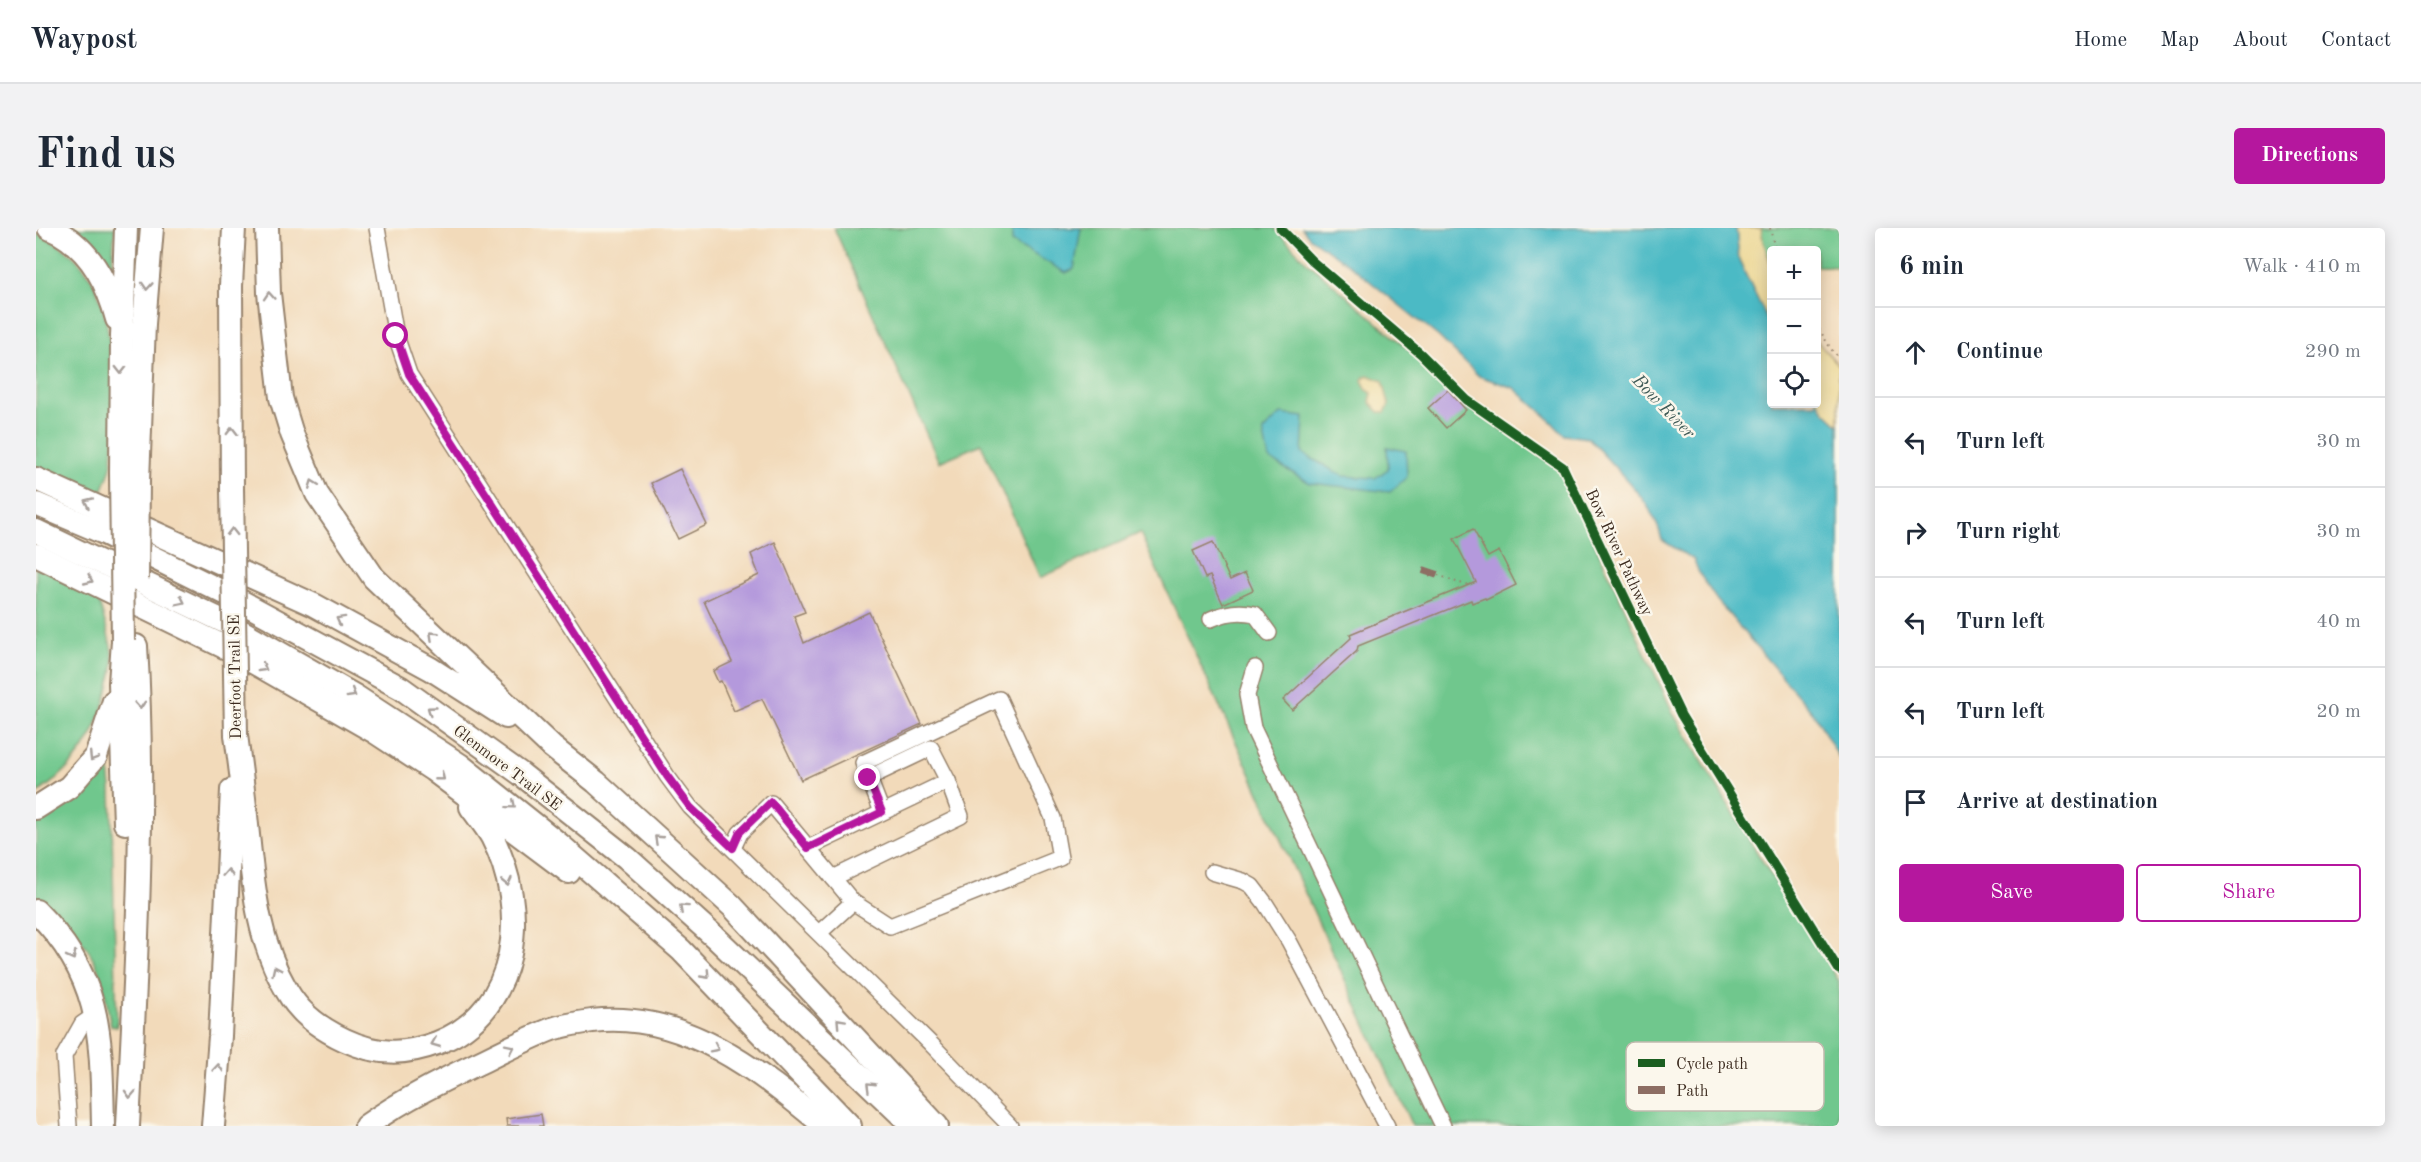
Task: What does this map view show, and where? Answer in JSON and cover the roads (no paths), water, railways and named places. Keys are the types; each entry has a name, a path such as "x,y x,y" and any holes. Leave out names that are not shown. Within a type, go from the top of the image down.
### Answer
{"highway":[{"path":"50,228 60,232 87,255 106,286 122,337"},
{"path":"126,228 122,337 130,477 129,644 141,719 134,1025 128,1126"},
{"path":"130,477 152,228"},
{"name":"Deerfoot Trail SE","path":"213,1126 236,735 231,286 234,228"},
{"path":"267,228 269,292 281,398 292,434 317,495 374,578 552,747 596,782 732,906 937,1126"},
{"path":"36,479 314,605 431,669 552,747"},
{"name":"Glenmore Trail SE","path":"36,504 102,532 231,596 410,695 521,774 627,858 716,938 913,1126"},
{"name":"Glenmore Trail SE","path":"36,531 227,623 355,696 460,765 500,796 681,950 850,1126"},
{"path":"36,555 239,654 375,732 433,770 650,936 681,950"},
{"path":"36,808 54,799 69,787 96,756 120,683 129,644"},
{"path":"120,683 134,1025"},
{"path":"236,735 260,930 274,966 287,993 301,1011 326,1030 371,1050 388,1052 412,1050 458,1033 488,1005 500,986 505,972 513,928 508,883 491,836 462,794"},
{"path":"36,911 61,937 89,990 95,1015 102,1068 103,1126"},
{"path":"366,1126 437,1084 519,1044 553,1029 606,1020 657,1024 689,1034 732,1056 776,1085 825,1126"}],"lane":[{"path":"377,228 396,336 409,374 667,776 690,807 930,1043 1010,1126"},
{"path":"1211,619 1223,614 1242,611 1255,614 1269,633"},
{"path":"1255,668 1247,695 1253,728 1443,1126"},
{"path":"733,848 740,832 771,802 853,902 890,926 1060,858 1053,818 999,699 862,763 882,812"},
{"path":"833,878 961,816 948,781 931,748 868,778"},
{"path":"808,848 948,781"},
{"path":"1212,872 1243,881 1251,886 1264,903 1289,941 1387,1126"},
{"path":"819,933 853,902"},
{"path":"69,1126 64,1056 82,1024 95,1015"}],"water":[{"path":"1030,228 1081,228 1074,269 1066,273 1012,242 1012,231"},
{"name":"Bow River","path":"1302,228 1736,228 1739,261 1767,319 1767,408 1821,408 1821,406 1839,425 1839,758 1816,717 1716,599 1699,573 1694,560 1662,540 1657,525 1642,498 1589,438 1564,435 1514,388 1479,376 1439,337 1351,266 1309,237"},
{"path":"1281,414 1304,417 1302,453 1343,476 1375,478 1388,469 1387,447 1406,451 1407,477 1390,492 1310,483 1269,459 1263,431"}]}
